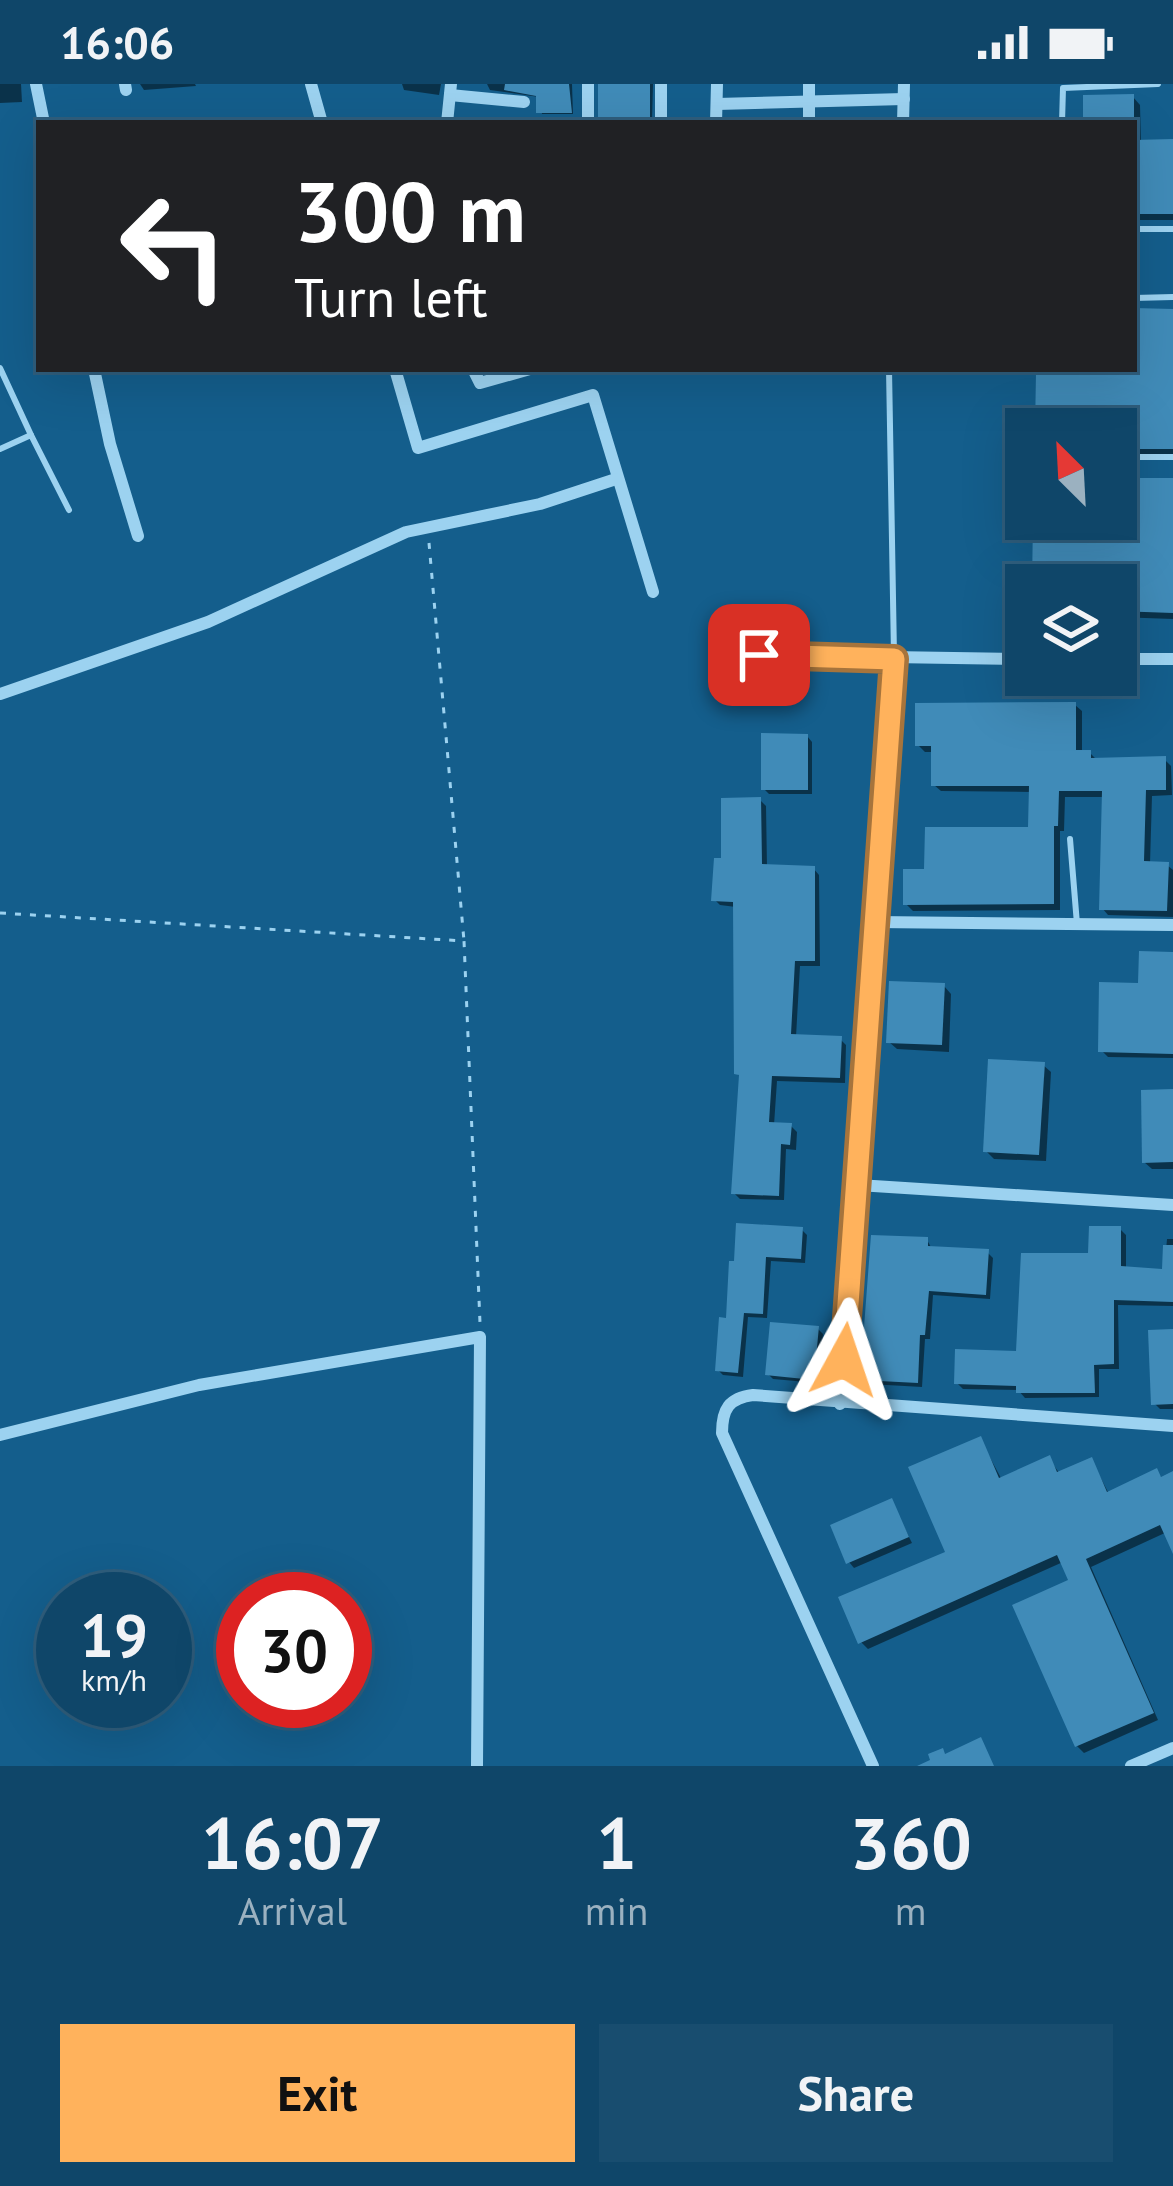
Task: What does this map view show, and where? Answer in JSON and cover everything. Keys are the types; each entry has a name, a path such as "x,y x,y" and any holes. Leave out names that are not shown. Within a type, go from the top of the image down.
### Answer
{"street":[{"path":"36,84 43,120"},
{"path":"311,84 321,120"},
{"path":"588,84 588,120"},
{"path":"661,84 661,120"},
{"path":"716,120 717,84"},
{"path":"809,84 809,120"},
{"path":"904,84 904,120"},
{"path":"448,120 451,89 524,102"},
{"path":"717,104 904,100"},
{"path":"95,372 138,536"},
{"path":"396,372 418,448 592,395 653,592"},
{"path":"474,372 480,382 489,383 521,372"},
{"path":"0,694 208,622 383,540 540,504 616,479"},
{"path":"759,655 1005,659"},
{"path":"840,1404 894,659"},
{"path":"1137,659 1173,659"},
{"path":"874,922 1173,925"},
{"path":"858,1185 1173,1205"},
{"path":"0,1435 199,1385 480,1337 478,1766"},
{"path":"873,1766 722,1433 722,1416 729,1403 739,1397 1173,1426"},
{"path":"1131,1766 1173,1748"}],"lane":[{"path":"1062,120 1063,88 1157,84"},
{"path":"1137,229 1173,230"},
{"path":"1137,298 1173,297"},
{"path":"0,368 69,510"},
{"path":"890,372 894,659"},
{"path":"0,449 31,435"},
{"path":"1137,458 1173,457"},
{"path":"1070,839 1077,924"}],"path":[{"path":"428,527 464,941 480,1337"},
{"path":"0,913 464,941"}],"building":[{"path":"505,84 569,84 572,113 536,113 536,96 504,90"},
{"path":"598,84 650,84 650,119 598,120"},
{"path":"1134,94 1134,120 1083,120 1083,95"},
{"path":"1173,139 1173,214 1137,214 1137,140"},
{"path":"1137,308 1173,309 1173,449 1137,449 1137,408 1035,408 1036,373 1134,374"},
{"path":"1137,478 1173,478 1173,613 1137,612 1137,564 1032,564 1033,540 1137,540"},
{"path":"1076,702 1076,750 1091,750 1091,758 1166,756 1166,790 1146,790 1144,861 1169,862 1167,911 1099,910 1102,791 1059,791 1054,904 903,905 903,869 924,869 925,827 1028,827 1029,786 931,786 931,746 915,746 915,703"},
{"path":"761,733 808,734 808,790 761,790"},
{"path":"761,797 762,864 815,866 815,961 795,961 791,1034 842,1036 840,1078 772,1076 769,1122 792,1123 790,1145 781,1144 779,1196 731,1194 739,1075 734,1074 733,902 711,901 714,858 721,858 721,798"},
{"path":"1139,951 1173,952 1173,1054 1098,1052 1099,982 1138,983"},
{"path":"889,981 945,983 942,1045 886,1043"},
{"path":"988,1059 1045,1062 1039,1155 983,1152"},
{"path":"1173,1089 1173,1162 1142,1163 1141,1090"},
{"path":"736,1223 803,1227 801,1259 766,1257 763,1314 744,1313 738,1373 715,1371 719,1317 726,1318"},
{"path":"1089,1226 1121,1226 1121,1266 1162,1269 1163,1245 1173,1245 1173,1302 1114,1300 1114,1364 1094,1365 1095,1393 1016,1393 1016,1386 954,1384 955,1349 1016,1351 1021,1253 1088,1253"},
{"path":"871,1235 928,1237 928,1246 989,1249 986,1295 929,1291 925,1335 920,1335 918,1383 860,1380"},
{"path":"770,1322 819,1326 814,1380 765,1375"},
{"path":"1173,1329 1173,1404 1151,1405 1148,1330"},
{"path":"981,1436 999,1478 1050,1455 1057,1472 1092,1457 1107,1492 1157,1468 1161,1477 1173,1471 1173,1554 1160,1525 1086,1559 1154,1713 1075,1747 1012,1605 1068,1580 1057,1555 858,1644 838,1597 945,1552 908,1467"},
{"path":"892,1498 909,1537 846,1564 830,1525"},
{"path":"981,1737 994,1766 917,1766 930,1760 928,1754 943,1748 945,1754"}],"route":[{"path":"759,655 894,659 844,1360"}]}
